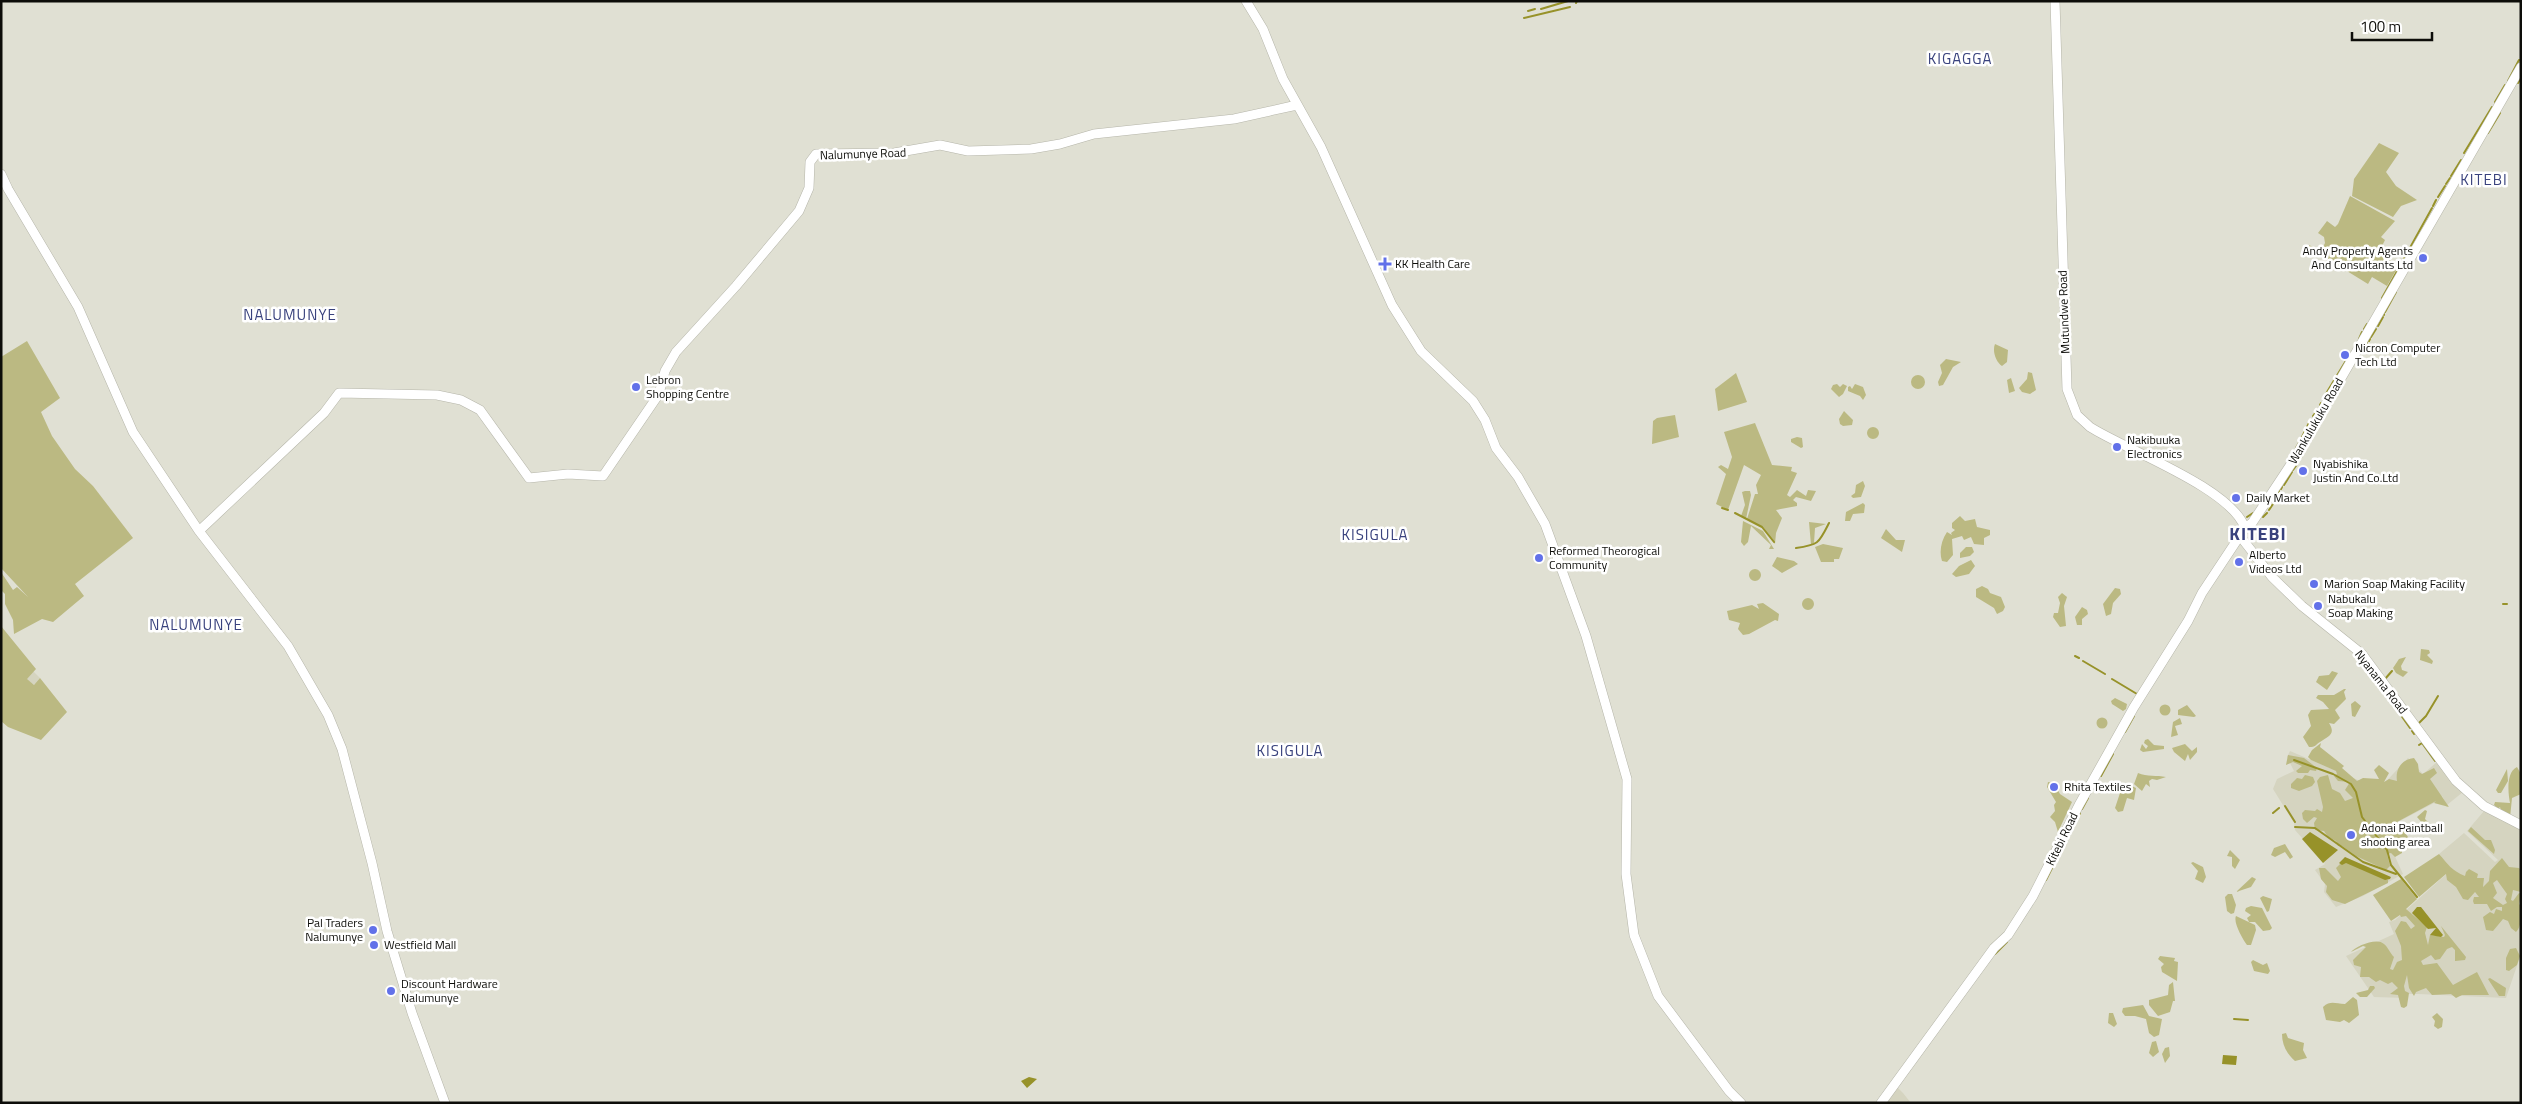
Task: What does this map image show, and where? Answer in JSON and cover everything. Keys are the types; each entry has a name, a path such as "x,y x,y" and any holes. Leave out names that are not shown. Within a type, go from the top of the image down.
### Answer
{"street":[{"path":"1246,1 1263,29 1271,53 1321,147 1392,305 1422,351 1473,401 1485,420 1496,448 1518,477 1545,524 1586,636 1626,779 1628,808 1626,874 1634,935 1658,996 1729,1091 1741,1103"},
{"name":"Mutundwe Road","path":"2054,1 2064,319 2067,382 2070,402 2077,415 2090,427 2202,486 2231,508 2240,518 2245,528"},
{"name":"Wankulukuku Road","path":"2240,536 2245,528 2252,524 2295,458 2521,67"},
{"name":"Nalumunye Road","path":"199,531 324,413 339,393 437,395 461,400 480,410 528,478 568,474 603,476 659,394 665,371 676,352 741,281 799,211 809,188 810,162 816,154 894,154 940,145 968,151 1031,149 1060,144 1094,134 1234,119 1297,105"},
{"path":"1,174 12,198 78,307 125,419 199,531 288,646 328,715 342,748 372,863 386,931 412,1013 445,1103"},
{"name":"Nyanama Road","path":"2240,536 2272,577 2302,606 2362,654 2456,781 2484,806 2521,825"},
{"name":"Kitebi Road","path":"1881,1103 1922,1044 1994,948 2008,935 2028,905 2079,805 2134,708 2188,621 2202,593 2240,536"}],"shaded area":[{"path":"2379,143 2399,153 2386,172 2396,186 2417,200 2401,206 2393,217 2352,196 2354,179"},
{"path":"2350,196 2395,221 2381,237 2385,240 2381,248 2377,247 2374,252 2399,265 2387,286 2372,277 2368,284 2308,247 2309,245 2321,251 2325,243 2324,237 2318,233 2327,221 2335,227 2338,224"},
{"path":"27,341 60,398 41,412 52,436 75,469 93,486 133,538 75,584 84,596 53,622 42,619 14,634 13,620 5,604 5,594 1,590 1,572 13,590 17,587 28,597 1,568 1,357"},
{"path":"1995,344 2008,350 2007,362 2002,366 1995,356"},
{"path":"1946,359 1961,362 1953,367 1943,385 1939,386 1938,382 1942,373 1940,365"},
{"path":"2028,372 2032,373 2036,390 2030,394 2022,392 2019,388 2027,379"},
{"path":"1736,373 1747,402 1718,411 1715,389"},
{"path":"1918,375 1923,377 1925,382 1923,387 1918,389 1913,387 1911,382 1913,377"},
{"path":"2011,378 2015,391 2009,393 2007,380"},
{"path":"1837,384 1840,387 1843,384 1847,386 1839,397 1831,389 1833,385"},
{"path":"1855,384 1863,387 1866,395 1863,400 1860,396 1848,391 1848,387 1850,386 1852,389"},
{"path":"1844,411 1853,420 1852,425 1843,426 1840,424 1839,419"},
{"path":"1675,415 1679,437 1652,444 1653,421 1657,418"},
{"path":"1755,423 1772,465 1792,467 1791,471 1797,473 1787,495 1790,497 1797,490 1806,496 1808,490 1816,491 1811,501 1796,497 1793,500 1797,503 1797,506 1776,510 1782,518 1776,533 1775,544 1763,528 1747,519 1755,494 1758,494 1756,485 1761,475 1744,465 1728,510 1716,504 1726,474 1718,467 1721,465 1728,469 1732,457 1724,432"},
{"path":"1873,427 1879,433 1873,439 1867,433"},
{"path":"1802,438 1803,447 1801,448 1791,442 1791,439"},
{"path":"1863,481 1865,486 1861,497 1853,498 1851,496 1855,493 1856,485"},
{"path":"1750,491 1751,495 1746,519 1741,516 1745,505 1742,492"},
{"path":"1863,503 1865,505 1864,513 1853,514 1850,521 1845,521 1846,512"},
{"path":"1960,516 1965,521 1975,519 1977,527 1990,530 1990,535 1984,538 1984,545 1974,544 1971,537 1964,540 1962,536 1952,539 1953,555 1947,562 1942,561 1941,546 1943,539 1947,532 1952,535 1951,533 1955,530 1952,528 1952,523"},
{"path":"1743,521 1763,531 1774,549 1769,549 1771,545 1751,526 1748,542 1744,546 1741,542"},
{"path":"1809,522 1826,524 1815,528 1814,543 1811,545"},
{"path":"1886,529 1896,540 1905,540 1902,552 1881,538"},
{"path":"1823,544 1843,548 1839,559 1834,559 1834,562 1821,562 1815,547"},
{"path":"1966,547 1972,547 1974,552 1970,556 1960,558 1960,553"},
{"path":"1777,557 1794,561 1798,564 1782,573 1772,566"},
{"path":"1971,560 1975,566 1969,574 1956,577 1952,574 1959,566"},
{"path":"1755,569 1761,575 1755,581 1749,575"},
{"path":"1982,586 1988,589 1990,593 2001,597 2005,607 2003,611 1997,614 1994,608 1976,597 1976,589"},
{"path":"2115,588 2120,589 2121,594 2113,603 2111,614 2106,616 2103,604"},
{"path":"2062,593 2067,597 2064,606 2066,626 2060,627 2053,617 2054,613 2058,613 2060,603 2058,597"},
{"path":"1806,598 1810,598 1814,604 1810,610 1806,610 1802,606 1802,602"},
{"path":"1763,603 1779,614 1778,621 1775,620 1749,634 1743,635 1738,629 1740,623 1729,620 1727,611 1752,605 1759,609 1757,604"},
{"path":"2082,607 2087,610 2088,614 2082,619 2082,625 2077,625 2075,617"},
{"path":"1,626 36,669 27,679 34,685 40,678 67,712 41,740 8,727 1,721"},
{"path":"2421,649 2429,650 2430,653 2427,655 2433,661 2432,664 2420,660"},
{"path":"2406,657 2401,666 2402,670 2408,672 2403,677 2396,673 2393,668 2399,659"},
{"path":"33,671 40,678 34,685 26,679"},
{"path":"2332,671 2338,673 2327,690 2316,682 2319,676 2329,675"},
{"path":"2346,689 2344,692 2346,699 2335,710 2340,718 2334,724 2329,723 2332,732 2315,746 2309,747 2303,737 2311,726 2308,715 2311,710 2329,709 2316,698 2318,695 2334,695"},
{"path":"2115,698 2127,704 2126,709 2123,711 2112,704 2111,701"},
{"path":"2355,701 2361,706 2355,717 2352,716 2351,704"},
{"path":"2165,704 2171,710 2165,716 2159,710"},
{"path":"2187,705 2196,716 2178,715 2178,710"},
{"path":"2102,717 2108,723 2102,729 2096,723"},
{"path":"2180,718 2182,724 2175,726 2178,735 2171,737 2173,722"},
{"path":"2148,739 2154,745 2164,746 2164,749 2143,752 2140,750 2142,744 2146,749 2148,746 2144,743"},
{"path":"2321,743 2320,747 2344,766 2342,768 2357,781 2363,778 2379,779 2374,770 2379,765 2389,773 2384,782 2389,779 2397,781 2397,772 2400,765 2406,760 2414,758 2418,764 2419,772 2422,774 2434,768 2437,773 2430,779 2449,807 2434,803 2436,801 2397,822 2378,835 2398,822 2408,837 2402,841 2402,853 2395,857 2391,853 2387,854 2390,866 2386,870 2356,856 2342,846 2338,846 2336,841 2328,837 2324,831 2315,830 2314,823 2317,818 2314,817 2307,823 2303,819 2302,813 2305,810 2315,811 2317,809 2322,812 2323,807 2317,781 2320,777 2328,775 2332,789 2340,793 2345,801 2353,798 2345,790 2350,782 2338,781 2334,776 2337,774 2336,771 2308,757 2312,750"},
{"path":"2185,744 2192,751 2197,747 2197,752 2190,760 2188,754 2185,761 2172,748"},
{"path":"2290,751 2379,789 2408,758 2423,774 2437,762 2463,792 2447,805 2442,796 2434,803 2398,822 2379,836 2392,850 2403,874 2363,896 2336,907 2324,892 2325,884 2315,870 2325,864 2295,830 2294,823 2273,789 2277,779 2294,771 2287,757"},
{"path":"2288,755 2304,758 2317,768 2316,771 2310,770 2308,773 2298,773 2296,771 2302,766 2293,762 2286,765"},
{"path":"2517,767 2521,774 2521,794 2512,798 2510,818 2501,811 2500,807 2498,809 2494,805 2495,802 2510,803 2509,778"},
{"path":"2507,769 2508,781 2501,793 2498,793 2496,790"},
{"path":"2138,773 2166,777 2157,780 2152,779 2149,781 2150,787 2146,784 2142,791 2134,784"},
{"path":"2305,775 2313,777 2315,782 2312,786 2299,791 2291,788 2291,784 2297,778 2302,779"},
{"path":"2048,782 2054,783 2060,794 2072,802 2058,832 2055,822 2050,817 2055,811 2054,805 2056,802 2047,787"},
{"path":"2127,784 2136,788 2134,800 2127,798 2123,811 2118,812 2115,808 2120,793 2124,794"},
{"path":"2425,810 2427,811 2425,819 2428,822 2424,825 2417,817"},
{"path":"2484,811 2521,828 2521,954 2506,998 2418,994 2406,994 2405,998 2374,997 2346,956 2394,934 2389,922 2395,920 2452,869 2439,854 2464,833 2495,862 2498,860 2467,831"},
{"path":"2471,827 2485,840 2491,840 2495,850 2494,854 2468,831"},
{"path":"2310,832 2338,850 2323,863 2302,839"},
{"path":"2285,844 2293,857 2290,859 2285,852 2275,857 2271,855 2274,848"},
{"path":"2230,850 2240,860 2235,869 2232,866 2232,857 2227,856"},
{"path":"2439,854 2457,872 2465,876 2469,869 2478,874 2477,878 2484,878 2483,887 2489,881 2490,871 2502,858 2509,867 2521,870 2521,892 2513,890 2511,900 2513,901 2519,893 2521,894 2519,904 2521,906 2521,920 2519,927 2516,932 2511,928 2508,921 2503,919 2493,931 2486,930 2483,917 2490,912 2494,914 2496,909 2502,911 2502,907 2497,907 2491,911 2487,904 2474,904 2474,897 2479,897 2475,892 2468,900 2463,899 2456,887 2447,880 2446,874 2419,897 2404,877","holes":["2497,880 2507,894 2505,899 2507,903 2503,905 2493,898 2497,893 2493,883"]},
{"path":"2345,857 2391,877 2385,880 2346,863 2342,865 2339,863"},
{"path":"2193,862 2203,867 2206,877 2203,883 2195,879 2198,871 2191,863"},
{"path":"2342,862 2348,862 2388,880 2388,883 2345,904 2332,900 2326,892 2327,886 2321,879 2319,868 2325,868 2338,881 2341,877 2336,868"},
{"path":"2252,877 2256,879 2251,887 2236,892"},
{"path":"2401,879 2417,899 2406,909 2427,927 2425,933 2428,945 2430,935 2444,937 2441,926 2466,957 2465,960 2455,961 2455,950 2452,947 2447,949 2440,959 2435,960 2431,955 2421,961 2423,965 2437,963 2453,985 2477,972 2489,995 2462,995 2456,998 2451,994 2432,995 2426,988 2416,992 2414,996 2409,988 2407,975 2404,986 2405,991 2409,993 2407,1006 2404,1008 2401,1007 2398,995 2390,994 2398,988 2392,982 2388,984 2380,980 2376,982 2369,977 2360,977 2361,967 2354,965 2353,960 2366,947 2363,946 2351,952 2362,945 2377,941 2384,944 2394,957 2390,969 2393,970 2397,962 2402,960 2401,946 2395,931 2401,921 2406,922 2411,929 2415,926 2406,916 2401,917 2400,915 2391,921 2373,895"},
{"path":"2228,894 2232,894 2236,905 2234,913 2231,914 2227,911 2225,897"},
{"path":"2263,896 2272,899 2269,911 2267,912 2260,898"},
{"path":"2251,906 2262,908 2272,928 2270,930 2263,931 2255,922 2249,922 2247,918 2251,915 2245,911 2246,908"},
{"path":"2417,907 2421,907 2443,935 2441,937 2430,935 2436,928 2428,929 2412,913"},
{"path":"2236,916 2255,925 2256,930 2251,945 2247,945 2241,934 2235,919"},
{"path":"2516,948 2520,956 2517,965 2509,971 2506,970 2506,958 2510,949"},
{"path":"2160,956 2175,958 2174,961 2178,962 2177,981 2162,972 2161,967 2164,964 2158,959"},
{"path":"2253,960 2263,965 2267,963 2270,971 2268,974 2254,971 2251,962"},
{"path":"2490,978 2506,988 2505,996 2499,996 2488,979"},
{"path":"2173,982 2175,1001 2173,1001 2170,1012 2158,1016 2149,1005 2149,1000 2168,995 2169,985"},
{"path":"2370,986 2375,988 2367,997 2360,997 2356,993 2368,990"},
{"path":"2353,997 2357,1000 2359,1015 2349,1023 2344,1020 2340,1022 2326,1020 2323,1007 2331,1003 2345,1004"},
{"path":"2143,1005 2149,1016 2162,1019 2159,1035 2154,1037 2149,1033 2146,1019 2125,1016 2122,1012 2123,1008"},
{"path":"2109,1013 2113,1013 2117,1024 2114,1027 2108,1023"},
{"path":"2437,1013 2443,1019 2442,1027 2438,1029 2434,1026 2435,1021 2432,1017"},
{"path":"2286,1033 2288,1038 2304,1043 2303,1050 2307,1058 2295,1061 2284,1046 2282,1034"},
{"path":"2156,1041 2159,1052 2153,1057 2149,1053 2152,1042"},
{"path":"2169,1047 2170,1056 2165,1063 2162,1054 2165,1048"},
{"path":"2223,1055 2237,1056 2236,1065 2222,1064"},
{"path":"1029,1077 1037,1079 1027,1088 1021,1081"},
{"path":"1896,1086 1903,1093 1911,1103 1885,1103"}],"waterway":[{"path":"1541,9 1568,1"},
{"path":"1524,18 1570,7"},
{"path":"1528,11 1535,9"},
{"path":"2508,81 2519,60"},
{"path":"2518,83 2521,78"},
{"path":"2495,102 2505,85"},
{"path":"2464,153 2492,107"},
{"path":"2488,133 2500,113"},
{"path":"2451,176 2461,160"},
{"path":"2446,184 2450,178"},
{"path":"2438,197 2445,186"},
{"path":"2433,206 2436,200"},
{"path":"2401,264 2432,208"},
{"path":"2382,298 2400,266"},
{"path":"2385,312 2396,292"},
{"path":"2378,326 2383,317"},
{"path":"2364,329 2367,324"},
{"path":"2371,337 2376,329"},
{"path":"2359,339 2362,332"},
{"path":"2362,351 2367,343"},
{"path":"2324,397 2350,354"},
{"path":"2313,416 2318,409"},
{"path":"2301,439 2309,423"},
{"path":"2308,445 2311,438"},
{"path":"2296,448 2300,441"},
{"path":"2300,459 2305,450"},
{"path":"2293,470 2298,463"},
{"path":"2284,485 2292,472"},
{"path":"2276,497 2279,491"},
{"path":"2269,510 2273,504"},
{"path":"1722,508 1728,510"},
{"path":"1735,513 1762,527 1774,542"},
{"path":"2247,517 2253,513"},
{"path":"2263,517 2267,513"},
{"path":"1796,548 1809,546 1817,542 1829,523"},
{"path":"2355,655 2367,668"},
{"path":"2075,656 2079,658"},
{"path":"2083,661 2105,674"},
{"path":"2384,678 2392,671"},
{"path":"2112,679 2137,694"},
{"path":"2418,724 2426,716 2438,696"},
{"path":"2398,711 2410,728"},
{"path":"2125,732 2134,716"},
{"path":"2419,745 2422,743 2435,761"},
{"path":"2101,776 2113,754"},
{"path":"2294,760 2333,774 2351,784 2356,792 2362,817 2387,850 2391,865 2417,897"},
{"path":"2082,809 2088,798"},
{"path":"2285,806 2295,822"},
{"path":"2273,813 2279,808"},
{"path":"2070,832 2080,813"},
{"path":"2295,827 2315,828 2363,862 2396,874"},
{"path":"2046,880 2057,858"},
{"path":"1995,954 2007,942"},
{"path":"2234,1019 2248,1020"}],"place":[{"name":"Andy Property Agents And Consultants Ltd","path":"2423,258"},
{"name":"KK Health Care","path":"1385,264"},
{"name":"Nicron Computer Tech Ltd","path":"2345,355"},
{"name":"Lebron Shopping Centre","path":"636,387"},
{"name":"Nakibuuka Electronics","path":"2117,447"},
{"name":"Nyabishika Justin And Co.Ltd","path":"2303,471"},
{"name":"Daily Market","path":"2236,498"},
{"name":"Reformed Theorogical Community","path":"1539,558"},
{"name":"Alberto Videos Ltd","path":"2239,562"},
{"name":"Marion Soap Making Facility","path":"2314,584"},
{"name":"Nabukalu Soap Making","path":"2318,606"},
{"name":"Rhita Textiles","path":"2054,787"},
{"name":"Adonai Paintball shooting area","path":"2351,835"},
{"name":"Pal Traders Nalumunye","path":"373,930"},
{"name":"Westfield Mall","path":"374,945"},
{"name":"Discount Hardware Nalumunye","path":"391,991"}],"district":[{"name":"KIGAGGA","path":"1960,59"},
{"name":"KITEBI","path":"2484,180"},
{"name":"NALUMUNYE","path":"290,315"},
{"name":"KITEBI","path":"2258,534"},
{"name":"KISIGULA","path":"1375,535"},
{"name":"NALUMUNYE","path":"196,625"},
{"name":"KISIGULA","path":"1290,751"}]}
